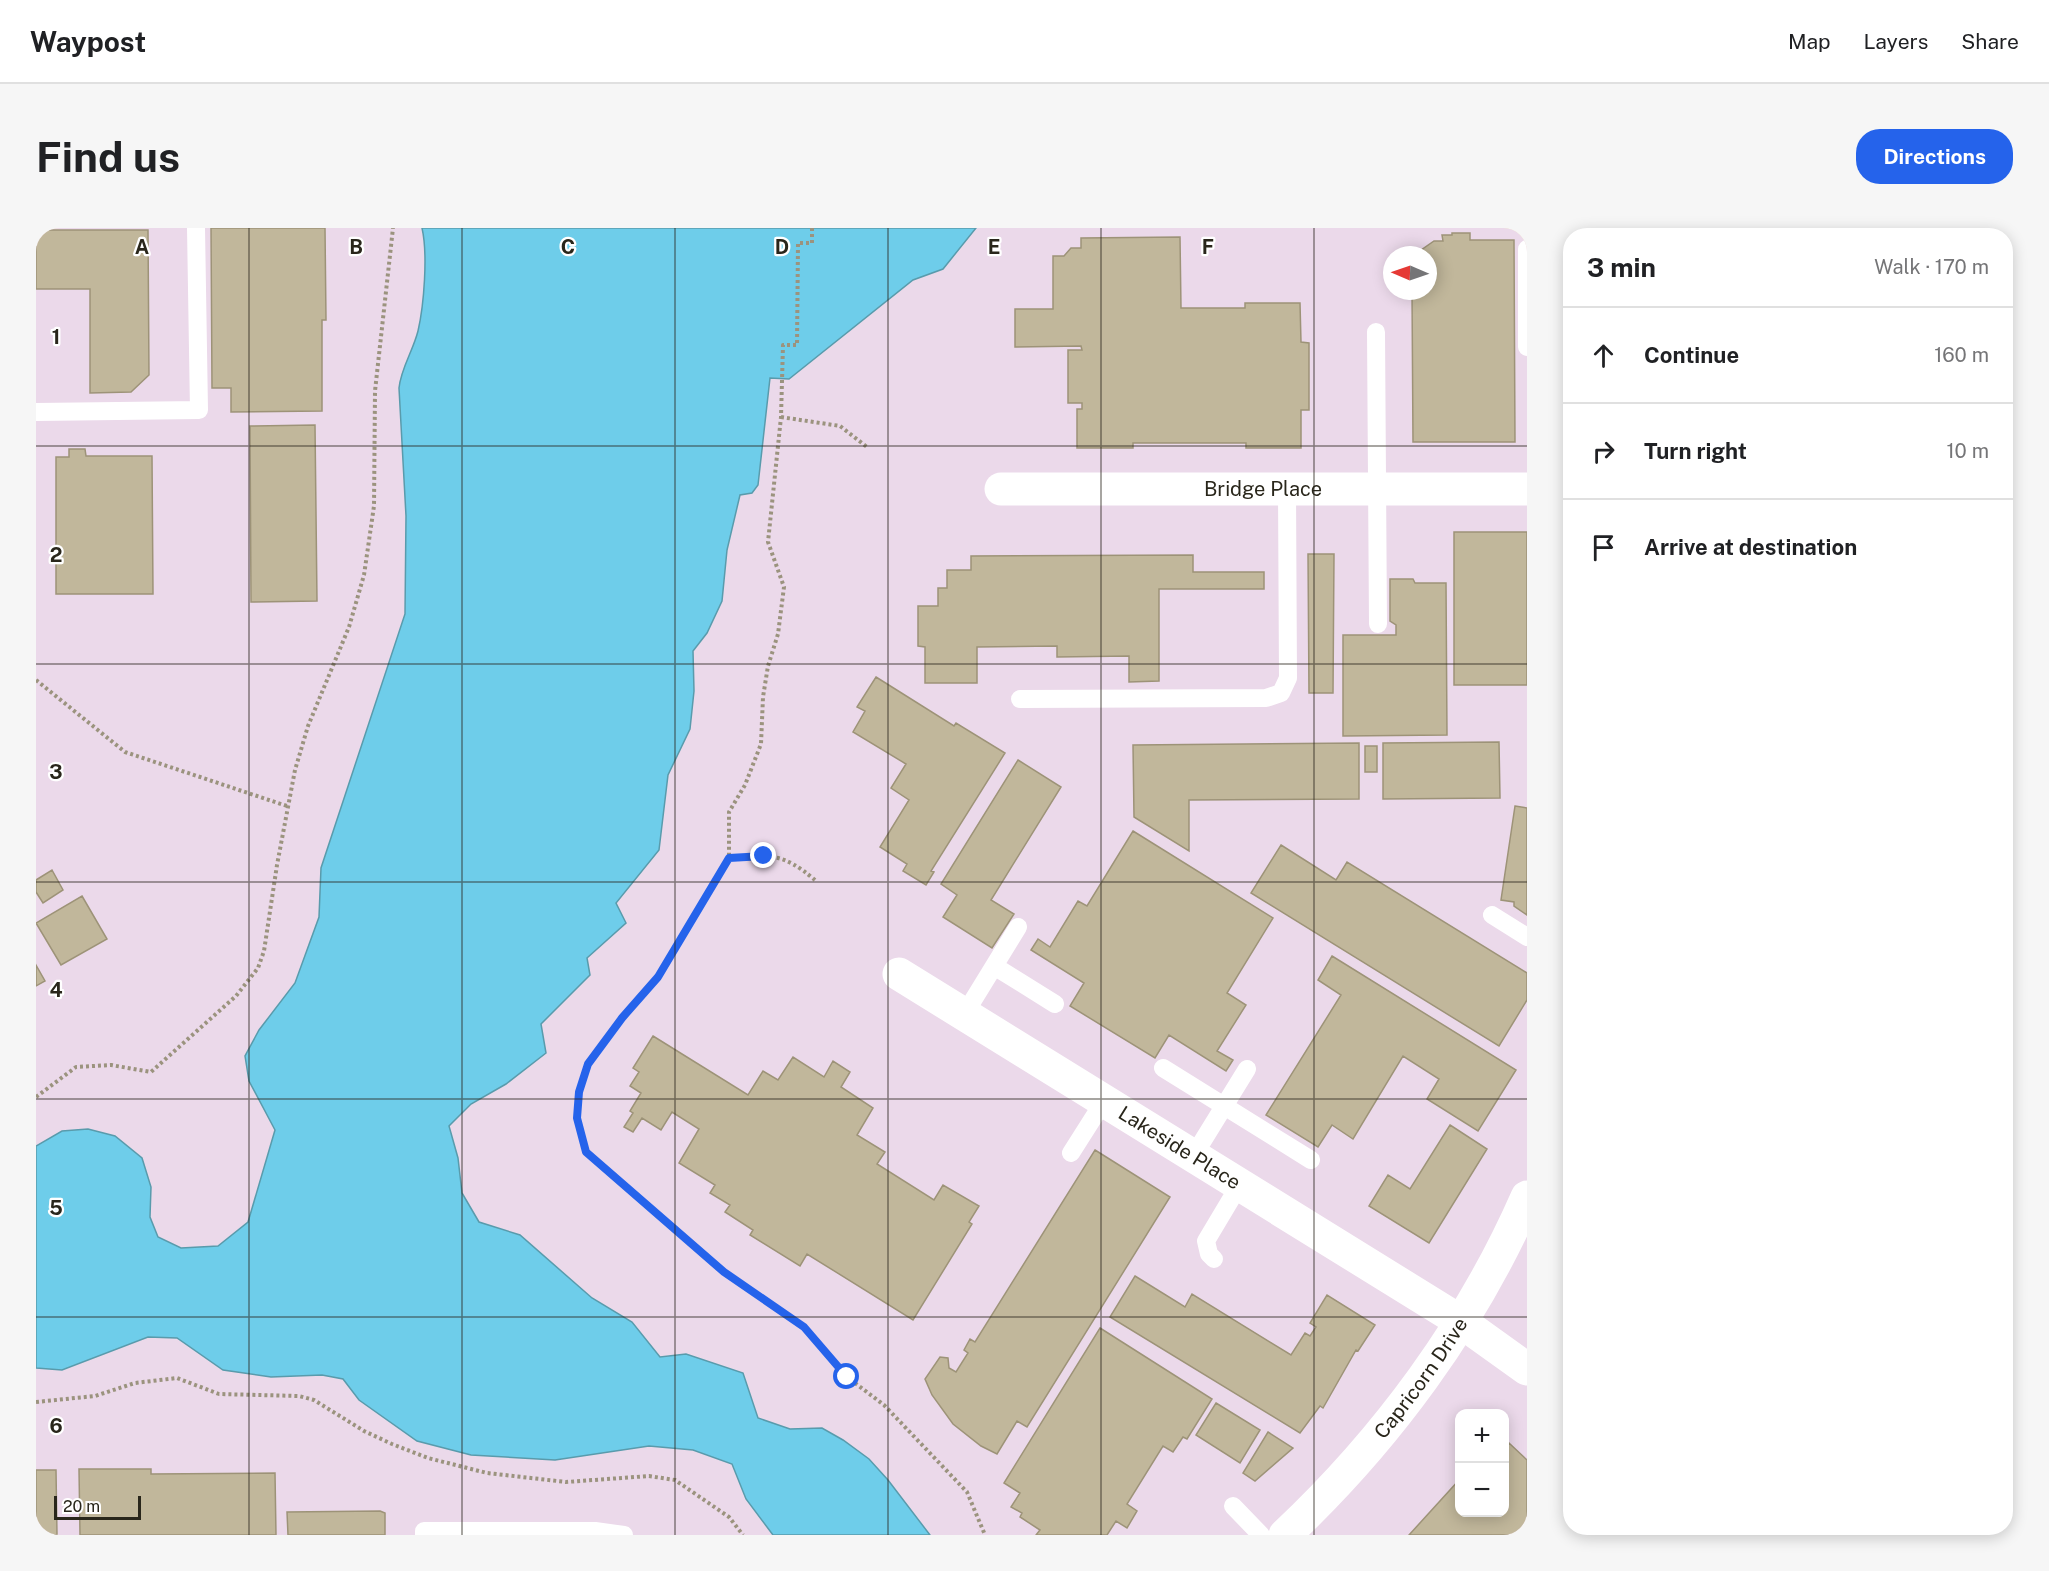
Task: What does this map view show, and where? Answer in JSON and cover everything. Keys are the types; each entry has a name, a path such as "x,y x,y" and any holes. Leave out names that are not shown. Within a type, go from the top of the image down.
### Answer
{"street":[{"name":"Bridge Place","path":"1001,489 1527,489"},
{"name":"Lakeside Place","path":"899,974 1460,1321 1527,1369"},
{"name":"Capricorn Drive","path":"1285,1535 1315,1506 1386,1427 1428,1371 1493,1265 1527,1197"}],"lane":[{"path":"36,412 199,410 196,228"},
{"path":"1527,249 1527,346"},
{"path":"1376,332 1378,624"},
{"path":"1020,699 1266,698 1281,693 1288,678 1287,490"},
{"path":"1492,915 1527,937"},
{"path":"964,1015 1018,927"},
{"path":"994,966 1055,1004"},
{"path":"1163,1068 1311,1160"},
{"path":"1194,1155 1247,1069"},
{"path":"1071,1153 1104,1101"},
{"path":"1214,1258 1209,1254 1206,1241 1240,1184"},
{"path":"1233,1506 1262,1535"},
{"path":"424,1535 424,1531 595,1531 624,1535"}],"path":[{"path":"36,1097 76,1067 111,1065 151,1072 236,996 258,968 264,951 287,806 308,726 349,627 364,575 374,506 375,391 393,228"},
{"path":"812,228 812,243 798,243 797,345 783,345 781,417 768,542 784,587 778,634 768,666 763,697 761,744 745,785 729,812 729,858 658,977 622,1018 588,1064 579,1092 577,1118 586,1152 724,1272 804,1327 847,1377 884,1405 967,1492 985,1535"},
{"path":"781,417 840,426 867,447"},
{"path":"36,680 125,752 287,806"},
{"path":"729,858 764,856 793,861 815,880"},
{"path":"36,1402 95,1396 135,1383 177,1378 219,1394 299,1396 315,1400 364,1431 392,1444 428,1458 487,1473 566,1482 649,1476 675,1480 729,1517 743,1535"}],"shaded area":[{"path":"36,228 1527,228 1527,1535 36,1535"}],"water":[{"path":"422,228 976,228 943,269 913,280 789,379 770,378 758,485 752,493 740,495 727,550 722,601 707,633 693,651 694,691 690,729 668,775 659,850 616,903 626,923 587,958 590,975 541,1024 546,1053 506,1084 471,1104 449,1126 458,1158 462,1193 479,1222 520,1235 592,1298 632,1322 660,1357 686,1354 743,1373 758,1418 790,1429 822,1428 843,1440 869,1459 930,1535 773,1535 746,1499 732,1464 693,1450 649,1446 555,1460 471,1455 417,1441 359,1400 343,1379 322,1375 271,1377 223,1370 177,1338 148,1337 62,1370 36,1368 36,1146 62,1131 88,1129 115,1136 142,1158 151,1187 150,1217 158,1237 181,1248 218,1246 248,1222 275,1130 249,1081 245,1056 259,1030 295,983 319,917 321,868 405,614 406,516 399,388 402,373 418,331 422,308 425,265"}],"building":[{"path":"211,228 325,228 326,320 322,320 322,411 231,412 231,388 212,388"},
{"path":"36,230 148,230 149,375 131,392 90,393 90,289 36,289"},
{"path":"1452,233 1470,233 1470,240 1514,240 1515,442 1413,442 1412,300 1437,300 1437,246 1427,246 1434,241 1443,241 1442,235 1452,235"},
{"path":"1180,237 1181,308 1245,308 1245,303 1300,303 1301,342 1309,343 1309,410 1301,410 1301,448 1246,448 1246,443 1133,443 1133,448 1077,448 1077,409 1082,409 1082,403 1068,403 1068,350 1082,350 1081,346 1015,347 1015,309 1053,309 1053,256 1064,256 1071,248 1081,248 1081,238"},
{"path":"315,425 317,601 251,602 250,426"},
{"path":"69,449 85,449 86,456 152,456 153,594 56,594 56,457 69,457"},
{"path":"1454,532 1527,532 1527,685 1454,685"},
{"path":"1308,554 1334,554 1333,693 1309,693"},
{"path":"1193,555 1193,572 1264,572 1264,589 1159,589 1159,681 1129,682 1129,656 1057,657 1057,646 977,647 977,683 925,683 925,647 918,646 918,606 938,606 938,588 947,588 947,570 971,570 971,556"},
{"path":"1390,579 1413,579 1415,583 1446,583 1447,735 1343,736 1343,635 1396,635 1396,625 1390,621"},
{"path":"876,677 954,726 956,723 1005,753 931,871 934,872 926,885 903,871 907,864 880,847 909,800 891,788 906,764 853,732 865,711 857,707"},
{"path":"1499,742 1500,798 1383,799 1383,743"},
{"path":"1359,743 1359,799 1189,800 1189,851 1134,817 1133,745"},
{"path":"1365,746 1377,746 1377,772 1365,772"},
{"path":"1018,760 1061,787 991,900 1014,914 992,948 943,917 957,895 941,884"},
{"path":"1515,806 1527,808 1527,915 1514,906 1514,902 1501,900"},
{"path":"1133,831 1273,918 1227,993 1246,1005 1217,1051 1233,1060 1226,1071 1169,1035 1155,1058 1070,1006 1084,983 1031,950 1038,939 1050,947 1078,901 1087,906"},
{"path":"1281,845 1336,880 1347,862 1527,973 1527,1000 1499,1046 1251,893"},
{"path":"52,870 63,890 43,903 36,892 36,880"},
{"path":"82,896 107,939 61,965 36,923"},
{"path":"1332,956 1516,1070 1478,1131 1427,1099 1439,1079 1403,1056 1353,1139 1332,1125 1318,1147 1266,1115 1341,995 1318,980"},
{"path":"36,965 45,981 36,986"},
{"path":"653,1036 748,1095 763,1071 778,1080 793,1057 824,1077 833,1061 850,1072 841,1087 873,1108 857,1135 885,1152 877,1164 934,1200 943,1185 979,1206 969,1222 972,1224 913,1320 807,1254 800,1266 750,1235 753,1230 725,1212 730,1205 710,1193 715,1185 679,1163 699,1129 672,1112 661,1130 642,1118 633,1132 624,1127 641,1093 630,1086 639,1072 633,1068"},
{"path":"1450,1125 1487,1149 1429,1243 1369,1206 1388,1175 1410,1189"},
{"path":"1095,1150 1170,1197 1027,1427 1017,1421 997,1454 981,1446 953,1424 932,1395 925,1379 940,1357 948,1358 949,1368 956,1372 968,1353 964,1350 970,1339 975,1342"},
{"path":"1135,1276 1185,1307 1192,1294 1291,1355 1305,1333 1310,1336 1316,1327 1310,1323 1327,1295 1375,1325 1358,1351 1356,1350 1323,1408 1320,1406 1300,1433 1110,1317"},
{"path":"1100,1328 1212,1399 1187,1439 1183,1437 1173,1452 1163,1446 1127,1504 1137,1511 1127,1528 1116,1521 1107,1535 1036,1535 1040,1530 1020,1517 1022,1513 1011,1507 1020,1493 1004,1483"},
{"path":"1216,1403 1260,1430 1240,1463 1196,1435"},
{"path":"1268,1432 1293,1448 1255,1481 1243,1473"},
{"path":"1509,1443 1527,1460 1527,1535 1409,1535 1455,1484 1455,1517 1509,1517"},
{"path":"79,1469 151,1469 151,1474 275,1473 276,1535 80,1535"},
{"path":"36,1470 56,1470 57,1535 36,1535"},
{"path":"380,1511 385,1513 385,1535 288,1535 287,1512"}],"route":[{"path":"764,856 729,858 658,977 622,1018 588,1064 579,1092 577,1118 586,1152 629,1193 724,1272 804,1327 847,1377"}]}
